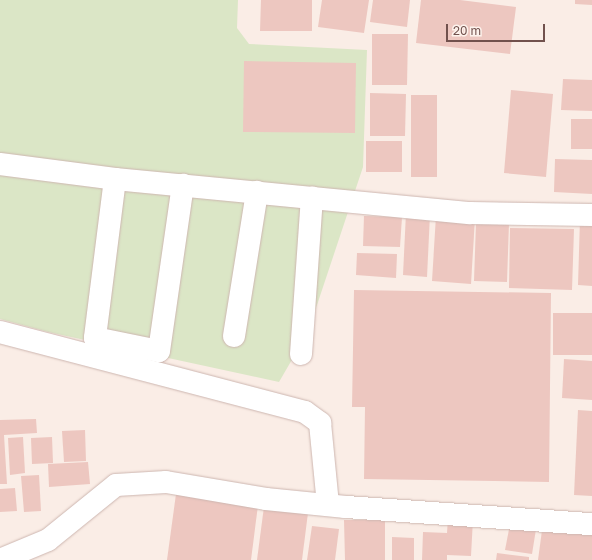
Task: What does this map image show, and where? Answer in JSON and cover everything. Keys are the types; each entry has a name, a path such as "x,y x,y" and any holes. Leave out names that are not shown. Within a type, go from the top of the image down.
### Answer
{"street":[{"path":"0,164 115,179 470,213 592,215"},
{"path":"115,179 94,338 159,350 183,185"},
{"path":"234,336 257,192"},
{"path":"301,354 312,197"},
{"path":"0,332 306,412 320,423 328,505"},
{"path":"0,560 48,540 116,485 166,482 266,499 328,505 592,524"}],"green space":[{"path":"0,0 238,0 237,28 249,44 367,50 363,167 308,332 279,382 48,332 0,319"}],"building":[{"path":"261,0 312,0 312,31 260,31"},
{"path":"322,0 369,0 364,33 318,27"},
{"path":"373,0 410,0 407,27 370,22"},
{"path":"421,0 460,0 516,7 510,54 416,43"},
{"path":"575,0 592,0 592,5 575,4"},
{"path":"372,34 408,34 407,85 372,85"},
{"path":"244,61 356,63 355,133 243,132"},
{"path":"563,79 592,80 592,111 561,110"},
{"path":"511,90 553,94 546,177 504,173"},
{"path":"370,93 406,94 405,136 370,136"},
{"path":"411,95 437,95 437,177 411,177"},
{"path":"571,119 592,119 592,149 571,149"},
{"path":"366,141 402,141 402,172 366,172"},
{"path":"555,159 592,160 592,194 554,192"},
{"path":"406,213 430,214 427,277 403,275"},
{"path":"364,216 402,217 400,247 363,246"},
{"path":"436,216 475,218 471,284 432,281"},
{"path":"580,219 592,220 592,286 578,285"},
{"path":"476,223 509,223 507,282 474,281"},
{"path":"510,228 574,229 572,290 509,288"},
{"path":"357,253 397,254 396,278 356,275"},
{"path":"354,290 551,293 549,482 364,479 365,407 352,407"},
{"path":"553,313 592,313 592,355 553,355"},
{"path":"564,359 592,361 592,400 562,398"},
{"path":"578,410 592,411 592,496 574,495"},
{"path":"36,419 37,433 4,435 7,484 0,484 0,420"},
{"path":"85,430 86,461 64,462 62,431"},
{"path":"23,437 25,473 10,475 8,438"},
{"path":"52,437 53,463 32,464 31,438"},
{"path":"88,462 90,484 49,487 48,464"},
{"path":"39,475 41,511 24,512 21,476"},
{"path":"15,488 17,511 0,512 0,489"},
{"path":"176,494 258,505 251,560 167,560"},
{"path":"265,499 309,505 302,560 257,560"},
{"path":"448,517 473,519 471,556 447,555 447,560 422,560 423,532 447,533"},
{"path":"511,519 537,523 532,554 505,550"},
{"path":"344,520 385,520 385,560 345,560"},
{"path":"543,523 592,530 592,560 538,560"},
{"path":"312,526 339,529 335,560 307,560"},
{"path":"392,537 414,538 414,560 392,560"},
{"path":"497,553 529,557 529,560 496,560"}]}
